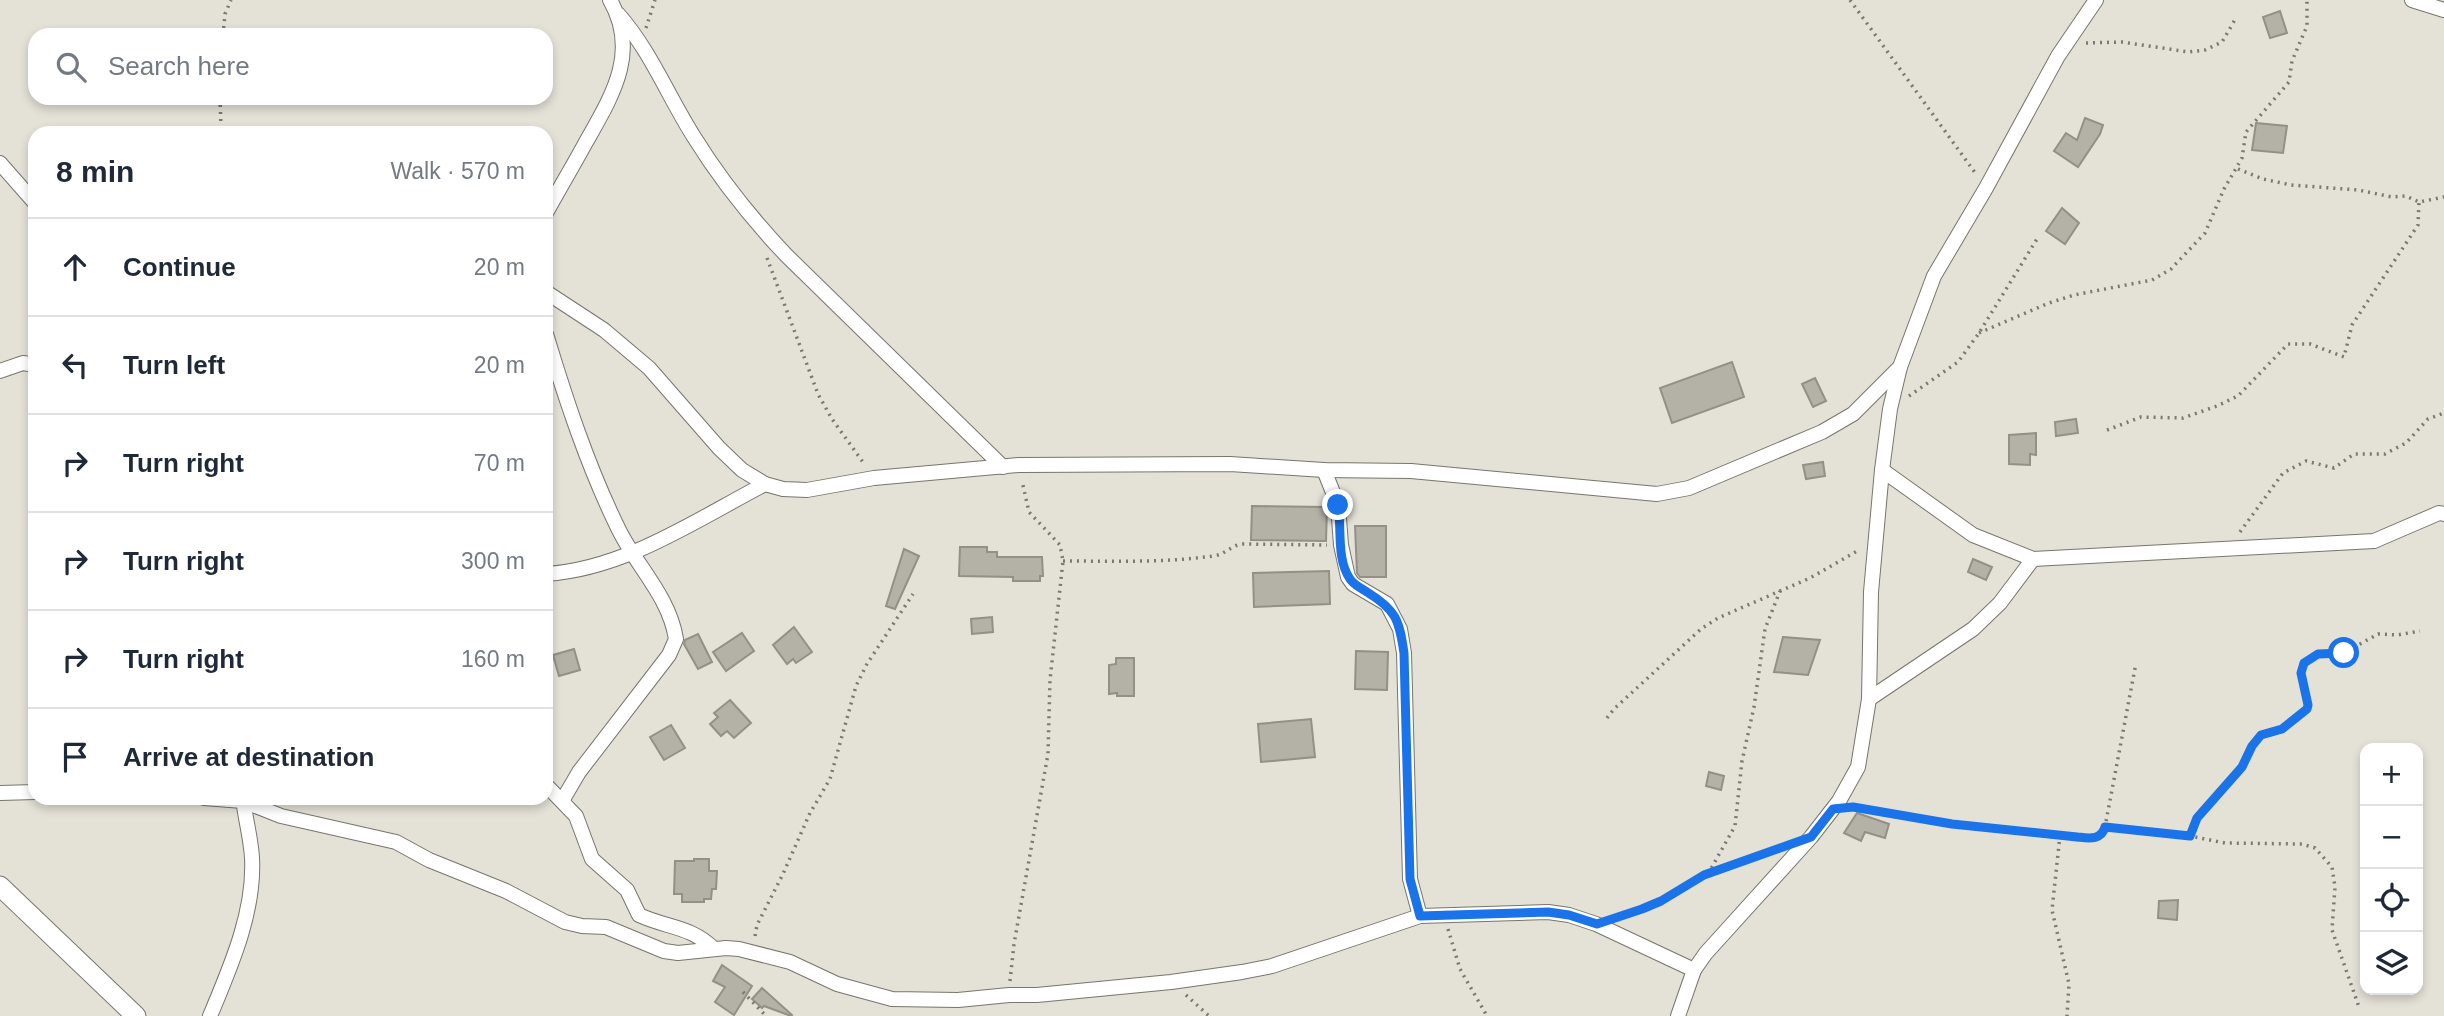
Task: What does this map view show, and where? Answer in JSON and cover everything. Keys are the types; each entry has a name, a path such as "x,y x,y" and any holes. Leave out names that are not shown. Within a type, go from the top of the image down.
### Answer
{"street":[{"path":"610,0 641,43 697,141 754,220 786,255 1003,467"},
{"path":"1678,1016 1695,970 1713,944 1811,837 1833,809 1858,767 1868,699 1871,592 1882,470 1890,409 1900,367 1934,276 2066,44 2096,0"},
{"path":"2412,0 2444,10"},
{"path":"553,200 614,91 623,50 618,14"},
{"path":"0,163 28,195"},
{"path":"553,298 604,330 636,356 662,381 719,448 743,470 765,484 783,489 807,490 874,478 1019,466 1230,464 1324,470 1411,471 1657,495 1674,492 1822,432 1853,414 1900,367"},
{"path":"553,357 576,431 617,527 663,599 676,639 669,654 579,772 562,801"},
{"path":"0,371 28,364"},
{"path":"1324,470 1338,505 1341,545 1348,577 1353,584 1387,604 1400,629 1404,653 1410,879 1420,916"},
{"path":"1882,470 1973,535 2033,559 2374,541 2439,513 2444,514"},
{"path":"553,573 602,565 666,536 765,484"},
{"path":"1868,699 1973,629 2000,603 2033,559"},
{"path":"0,793 28,792"},
{"path":"553,793 576,816 592,859 627,890 639,915 689,930 703,938 714,949"},
{"path":"209,1016 241,935 250,886 252,857 244,805"},
{"path":"256,805 281,816 396,842 429,860 506,891 572,924 606,927 664,951 678,953 726,948 754,952 790,962 837,984 892,999 958,1000 1171,982 1272,966 1420,916 1441,915 1548,912 1569,915 1597,924 1695,970"},
{"path":"0,886 136,1016"}],"path":[{"path":"224,28 225,13 231,0"},
{"path":"641,43 655,0"},
{"path":"1850,0 1986,188"},
{"path":"1979,333 2074,295 2126,287 2161,276 2171,269 2205,233 2224,189 2237,169 2246,132 2289,82 2292,61 2307,26 2306,0"},
{"path":"2066,44 2122,42 2172,51 2205,50 2222,42 2236,18"},
{"path":"220,105 220,126"},
{"path":"2237,169 2263,179 2291,185 2358,190 2392,197 2406,196 2419,202 2444,197"},
{"path":"2107,430 2141,417 2183,418 2217,407 2238,396 2288,344 2310,344 2344,357 2352,325 2418,225 2419,202"},
{"path":"1890,409 1950,369 1979,333 2037,239"},
{"path":"767,257 818,394 832,419 874,478"},
{"path":"2225,550 2283,473 2306,461 2334,468 2354,454 2385,454 2406,443 2427,419 2444,413"},
{"path":"1009,995 1014,944 1048,754 1050,680 1063,561 1060,545 1029,512 1019,466"},
{"path":"1607,718 1701,629 1718,618 1810,578 1876,540"},
{"path":"1063,561 1191,559 1222,555 1233,546 1243,544 1341,545"},
{"path":"1708,874 1735,826 1742,761 1765,629 1781,589"},
{"path":"754,952 757,926 810,813 830,779 856,686 867,664 913,594"},
{"path":"2190,836 2197,818 2242,767 2252,746 2261,735 2282,729 2307,709 2301,673 2309,658 2318,654 2344,653 2378,634 2398,635 2420,631"},
{"path":"1833,809 1853,807 1952,824 2096,838 2103,833 2105,827 2136,663"},
{"path":"2105,827 2190,836 2225,843 2308,845 2318,851 2334,871 2332,930 2359,1007"},
{"path":"2060,835 2052,910 2069,984 2067,1016"},
{"path":"1597,924 1661,901 1708,874 1811,837"},
{"path":"1441,915 1463,976 1487,1016"},
{"path":"1171,982 1209,1016"},
{"path":"743,992 766,1016"}],"building":[{"path":"2280,11 2287,33 2270,38 2263,17"},
{"path":"2085,118 2103,125 2078,167 2054,151 2066,133 2077,140"},
{"path":"2256,123 2287,126 2283,153 2252,150"},
{"path":"2062,208 2079,223 2065,244 2046,231"},
{"path":"1732,362 1744,397 1672,423 1660,388"},
{"path":"1815,378 1826,401 1813,407 1802,384"},
{"path":"2076,419 2078,433 2056,436 2055,422"},
{"path":"2036,433 2036,455 2030,454 2030,465 2009,464 2009,435"},
{"path":"1823,462 1825,476 1806,479 1803,465"},
{"path":"1252,506 1327,507 1326,541 1251,540"},
{"path":"1355,526 1386,526 1386,577 1360,577 1357,573"},
{"path":"960,547 987,547 987,552 997,552 997,557 1042,557 1043,576 1040,576 1040,581 1013,581 1013,577 959,576"},
{"path":"904,549 919,556 895,609 886,606"},
{"path":"1973,559 1992,567 1986,580 1968,572"},
{"path":"1329,571 1330,604 1254,607 1253,573"},
{"path":"992,617 993,632 972,634 971,619"},
{"path":"794,627 812,652 796,663 793,659 787,664 773,645"},
{"path":"742,633 754,651 726,671 713,652"},
{"path":"698,634 712,662 698,669 684,644 685,640"},
{"path":"1783,637 1820,640 1808,675 1774,672"},
{"path":"574,649 580,670 559,676 553,655"},
{"path":"1356,651 1388,652 1387,690 1355,689"},
{"path":"1116,658 1134,658 1134,696 1109,694 1109,665 1116,664"},
{"path":"730,700 751,723 734,738 727,731 721,736 710,724 718,717 714,713"},
{"path":"1311,719 1315,757 1261,762 1258,724"},
{"path":"671,725 685,748 664,760 650,737"},
{"path":"1709,772 1724,776 1721,790 1706,786"},
{"path":"1857,813 1889,824 1885,838 1865,832 1861,841 1844,833"},
{"path":"709,859 709,871 717,871 716,889 712,889 711,899 704,899 704,902 682,902 682,894 674,894 675,861"},
{"path":"2178,900 2177,920 2158,918 2159,901"},
{"path":"722,965 752,986 734,1015 715,1002 725,987 713,981"},
{"path":"762,988 792,1015 764,1006 762,1008 752,999"}],"route":[{"path":"1338,505 1341,545 1348,577 1353,584 1387,604 1400,629 1404,653 1410,879 1420,916 1548,912 1597,924 1661,901 1704,875 1811,837 1833,809 1846,807 1952,824 2077,837 2096,838 2103,833 2105,827 2190,836 2197,818 2242,767 2252,746 2261,735 2282,729 2307,709 2301,673 2304,663 2318,654 2344,653"}]}
